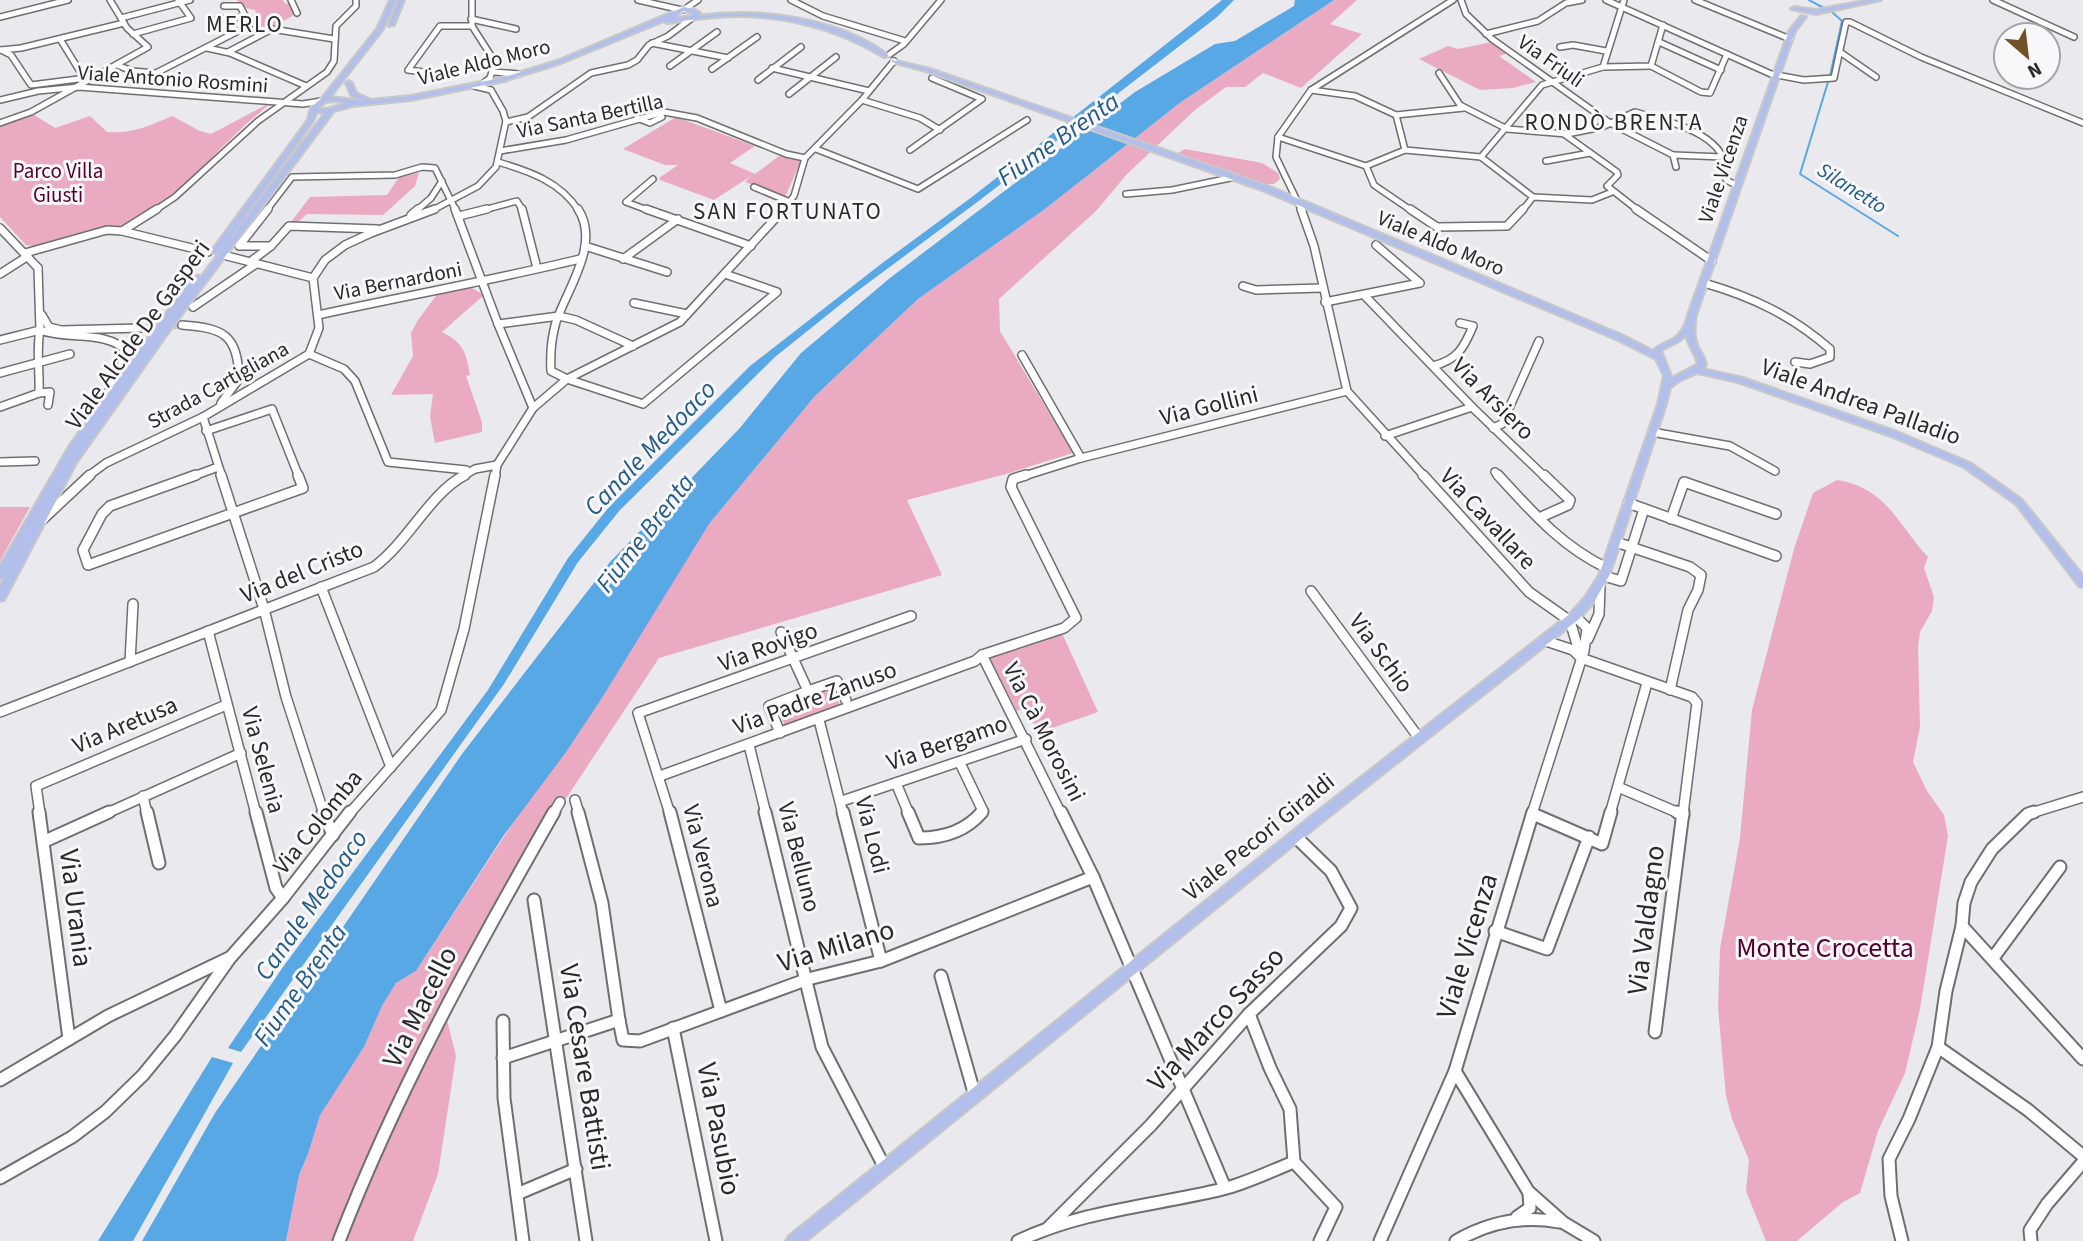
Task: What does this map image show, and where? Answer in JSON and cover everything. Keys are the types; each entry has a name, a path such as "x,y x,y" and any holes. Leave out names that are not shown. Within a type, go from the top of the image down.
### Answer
{"main road":[{"name":"Viale Alcide De Gasperi","path":"0,575 73,447 105,399 311,120 314,109 380,29 393,0"},
{"path":"323,100 340,102 349,83 389,29 401,0"},
{"path":"1793,0 1796,24"},
{"path":"1793,0 1805,13"},
{"name":"Viale Vicenza","path":"1660,360 1657,351 1680,338 1689,327 1796,24 1805,13 1878,0"},
{"name":"Viale Aldo Moro","path":"678,15 695,10"},
{"name":"Viale Aldo Moro","path":"340,102 383,102 502,80 695,10 718,15 791,19 825,28 894,54 909,64 1272,191 1633,343 1660,360"},
{"path":"1793,11 1805,13"},
{"name":"Viale Aldo Moro","path":"867,45 928,70"},
{"path":"349,83 350,89 359,97 383,102"},
{"name":"Viale Alcide De Gasperi","path":"0,597 72,462 317,126 340,102"},
{"path":"317,126 343,111 383,102"},
{"name":"Viale Alcide De Gasperi","path":"314,109 331,110"},
{"path":"1667,386 1702,365 1689,327"},
{"name":"Viale Aldo Moro","path":"1633,343 1666,345"},
{"path":"1666,345 1683,345 1698,354"},
{"name":"Viale Andrea Palladio","path":"1698,354 1740,380"},
{"path":"1660,360 1673,369 1692,371"},
{"path":"1572,619 1604,576 1616,542 1667,386 1668,376 1660,360"},
{"name":"Viale Andrea Palladio","path":"1692,371 1740,380 1926,445 1966,465 2019,502 2083,583"},
{"name":"Viale Pecori Giraldi","path":"794,1241 1419,738 1572,619"}],"street":[{"path":"0,17 68,0"},
{"path":"0,123 31,112 148,47 133,34 110,0"},
{"path":"0,49 21,48 60,39 179,1 190,0"},
{"path":"291,0 297,13"},
{"path":"122,231 175,197 252,126 331,66 334,61 336,26 356,6 356,0"},
{"path":"472,0 472,26 494,57 494,72 478,86"},
{"path":"506,122 528,117 591,73 628,65 637,60 653,43 668,36 678,15 638,0"},
{"path":"791,0 894,54"},
{"path":"754,187 790,202 805,158 862,100 894,54 942,0"},
{"path":"1453,0 1311,90 1278,137 1366,166 1405,150 1480,157 1533,197 1592,200 1612,192"},
{"name":"Via Friuli","path":"1461,0 1466,14 1486,34 1610,123 1673,155 1723,157"},
{"path":"1560,0 1566,3"},
{"path":"1486,34 1546,18 1566,3 1582,0"},
{"path":"1606,0 1776,75 1804,79 1834,78 1846,22 1850,22 1921,57 2083,123"},
{"path":"1602,67 1624,0"},
{"path":"1695,0 1790,39"},
{"path":"1993,0 2074,37"},
{"path":"133,34 191,18 179,1"},
{"path":"117,65 132,71 156,74 250,25 240,6 224,6"},
{"path":"218,19 246,17"},
{"path":"471,19 516,29"},
{"path":"1651,66 1663,25"},
{"path":"439,74 408,71 440,26 472,26"},
{"path":"228,52 272,29 334,39"},
{"path":"670,66 717,32"},
{"path":"712,69 757,37"},
{"path":"60,39 79,70 81,75 77,79"},
{"path":"1659,42 1721,70"},
{"path":"653,43 728,58"},
{"path":"1560,47 1573,45 1606,51"},
{"path":"758,80 801,47"},
{"path":"10,55 21,48"},
{"path":"207,48 228,52 306,86"},
{"name":"Viale Aldo Moro","path":"878,48 894,54"},
{"path":"0,49 10,55 30,85 98,76"},
{"path":"1840,52 1876,77"},
{"path":"1480,157 1507,129 1542,85 1602,67 1651,66 1701,92 1710,93 1727,54"},
{"path":"789,94 836,57"},
{"path":"772,68 869,91"},
{"path":"79,70 98,76"},
{"path":"494,72 521,74"},
{"path":"1439,73 1464,108 1507,129 1564,134 1610,123 1635,112 1674,123 1702,136 1723,157 1728,166 1726,180 1738,186"},
{"path":"910,150 982,99 932,78"},
{"path":"491,90 493,85 502,80"},
{"path":"227,256 313,278 318,267 337,251 452,201 488,177 498,162 506,122 504,111 491,90 478,86"},
{"name":"Viale Antonio Rosmini","path":"0,100 47,90 79,87 282,103 303,104 323,100"},
{"path":"1311,90 1355,96 1396,115 1464,108"},
{"path":"862,100 920,118 940,130"},
{"name":"Viale Antonio Rosmini","path":"303,104 314,109"},
{"name":"Via Santa Bertilla","path":"500,151 566,140 664,112 679,113 786,154 805,158"},
{"path":"1396,115 1405,150"},
{"path":"637,118 650,123 662,117"},
{"path":"816,149 918,189 1027,120"},
{"path":"1564,134 1617,172 1607,186 1612,192 1712,261"},
{"name":"Via Cavallare","path":"1278,137 1276,156 1299,202 1318,259 1322,288 1346,391 1530,592 1572,619"},
{"path":"1546,161 1590,153"},
{"path":"1673,155 1676,167"},
{"path":"498,162 545,179 568,195 582,217 585,247 548,351 551,371 567,379 643,404 777,292 725,274"},
{"path":"1366,166 1374,185 1437,227 1512,225 1527,201 1533,197"},
{"path":"271,246 239,246 292,177 395,175 428,167 439,172 459,216 498,324 533,408"},
{"path":"1126,194 1172,190 1235,177"},
{"path":"1272,191 1284,182 1286,177"},
{"path":"653,179 626,202 751,246"},
{"path":"410,219 431,198 442,181"},
{"path":"459,216 517,201 523,210 537,268"},
{"name":"Via Colomba","path":"0,1178 72,1137 105,1112 143,1074 230,958 284,898 333,835 441,710 464,629 497,465 533,408 567,379 670,329 725,274 790,202"},
{"path":"1303,220 1317,210"},
{"path":"623,258 678,219"},
{"path":"193,307 253,263 289,226 383,229"},
{"path":"0,228 38,268 42,319 50,327 80,331 141,328"},
{"path":"0,275 27,254 100,230 122,231 208,252"},
{"path":"1325,302 1420,283 1376,245"},
{"path":"585,247 667,272"},
{"name":"Via Bernardoni","path":"318,315 445,287 485,282 580,259"},
{"path":"38,268 38,393"},
{"name":"Strada Cartigliana","path":"41,520 77,484 106,463 203,417 309,355 316,344 318,315 313,278"},
{"path":"1704,283 1754,297 1779,309 1830,349 1830,357 1820,362 1795,362"},
{"path":"1243,286 1256,290 1322,288"},
{"name":"Via Arsiero","path":"1365,296 1493,428 1570,500 1568,505 1539,518"},
{"path":"634,303 654,310 687,314"},
{"path":"498,324 559,316 576,320 633,345"},
{"path":"1433,366 1457,358 1463,349 1473,326 1460,323"},
{"path":"182,325 206,326 224,332 235,344 239,379 224,400 203,417 264,609 286,697 328,827 333,835"},
{"path":"0,340 40,330 63,336 117,341 128,352 105,399"},
{"path":"37,347 50,339 63,336"},
{"path":"1493,428 1502,424 1539,341"},
{"path":"0,373 70,354"},
{"path":"309,355 344,369 355,381 369,422 388,463 468,470 497,465"},
{"path":"1022,355 1081,458"},
{"path":"239,379 245,383 272,377"},
{"name":"Via Gollini","path":"1081,458 1346,391"},
{"path":"0,407 38,393 50,392 48,405"},
{"path":"1385,436 1472,407"},
{"path":"206,432 272,409 303,488 88,565 83,550 102,514 110,506 218,467"},
{"path":"1651,432 1720,441 1754,456 1775,471"},
{"name":"Via Cà Morosini","path":"1081,458 1018,476 1013,479 1011,487 1076,618 1074,622 1064,628 982,655 1093,877 1225,1188"},
{"path":"0,462 35,461"},
{"name":"Via del Cristo","path":"0,711 383,562 454,480 468,470"},
{"path":"1494,472 1539,518 1604,576 1620,581 1644,509"},
{"path":"1671,519 1685,482 1776,514"},
{"path":"1628,503 1776,556"},
{"path":"1616,542 1690,567 1701,575 1698,590 1688,610 1670,690"},
{"name":"Viale Vicenza","path":"1380,1241 1455,1071 1495,931 1581,657 1587,640 1595,630 1602,604 1604,576"},
{"path":"321,587 391,767"},
{"name":"Via Schio","path":"1311,591 1419,738"},
{"path":"130,662 133,604"},
{"name":"Via Rovigo","path":"638,713 911,616"},
{"path":"1572,619 1587,628 1587,640"},
{"path":"1572,619 1581,657"},
{"name":"Via Selenia","path":"208,631 276,888 284,898"},
{"path":"781,632 808,691"},
{"name":"Via Valdagno","path":"1546,641 1573,650 1581,657 1692,697 1697,704 1655,1032"},
{"name":"Via Padre Zanuso","path":"660,776 819,720 975,661 982,655"},
{"path":"780,733 769,706 837,681 846,700"},
{"path":"1533,814 1602,844 1647,682"},
{"name":"Via Aretusa","path":"40,783 226,705"},
{"name":"Via Verona","path":"638,713 660,776 721,1012"},
{"name":"Via Lodi","path":"819,720 881,961"},
{"name":"Via Bergamo","path":"842,801 1026,739"},
{"name":"Via Belluno","path":"749,745 808,979 822,1048 885,1168"},
{"path":"45,841 241,753"},
{"path":"896,783 919,838 940,838 972,824 984,811 960,763"},
{"name":"Via Urania","path":"40,783 35,791 45,841 69,1040"},
{"name":"Via Valdagno","path":"1618,787 1683,815"},
{"path":"143,796 159,863"},
{"path":"1902,1241 1891,1196 1889,1159 1909,1119 1938,1046 1946,991 1971,881 1992,849 2028,814 2083,797"},
{"path":"503,1058 620,1020 602,903 575,800"},
{"name":"Via Macello","path":"339,1241 360,1183 447,1002 560,802"},
{"name":"Via Marco Sasso","path":"1049,1227 1102,1175 1249,1014 1341,926 1350,914 1350,908 1331,871 1296,837"},
{"path":"1495,931 1547,949 1589,837"},
{"path":"1993,958 2060,867"},
{"name":"Via Milano","path":"620,1020 623,1040 639,1041 808,979 881,961 1093,877"},
{"name":"Via Cesare Battisti","path":"534,900 558,1041 586,1241"},
{"path":"1962,926 2083,1059"},
{"path":"0,1080 129,1005 230,958"},
{"path":"941,976 975,1096"},
{"path":"1249,1014 1270,1068 1290,1109 1294,1162 1336,1207 1320,1241"},
{"path":"503,1021 504,1098 523,1241"},
{"name":"Via Pasubio","path":"673,1028 716,1241"},
{"path":"1938,1046 2028,1110 2083,1156"},
{"path":"1455,1071 1528,1191 1564,1223 1594,1241"},
{"path":"1025,1239 1049,1227 1103,1212 1225,1188 1294,1162"},
{"path":"2031,1241 2030,1230 2047,1204 2083,1162"},
{"path":"517,1194 576,1169"},
{"path":"1456,1241 1513,1219 1530,1208 1528,1191"},
{"path":"1513,1219 1529,1217 1564,1223"}],"green space":[{"path":"237,0 283,0 285,4 289,3 294,15 271,28 252,25 250,16 256,13 255,10 245,8"},
{"path":"1334,0 1357,0 1330,24 1362,34 1301,88 1263,73 1245,87 1226,87 1195,110 1127,174 1096,211 999,299 1000,331 1073,453 907,500 942,575 659,658 563,803 446,1016 456,1056 438,1174 413,1241 286,1241 299,1175 320,1114 364,1047 382,1006 396,983 416,971 709,524 815,396 918,299 1045,209 1181,102"},
{"path":"1492,42 1508,53 1499,56 1536,82 1513,88 1480,90 1419,59 1448,46 1458,49"},
{"name":"Parco Villa Giusti","path":"269,105 184,185 166,200 126,225 93,230 53,243 32,246 26,245 0,217 0,124 31,113 55,128 90,116 107,132 124,132 172,116 211,134"},
{"path":"676,117 755,146 730,163 755,174 779,156 802,159 785,197 745,182 751,176 714,200 660,180 659,178 678,165 665,165 623,149"},
{"path":"1185,149 1262,163 1278,173 1280,179 1274,184 1265,184 1178,153"},
{"path":"419,173 415,186 383,215 307,214 298,222 291,222 310,197 387,195 399,177"},
{"path":"462,287 472,288 484,295 442,332 455,340 465,354 470,375 466,376 482,422 482,432 435,443 430,417 433,394 391,395 413,356 411,333 418,320 439,292"},
{"name":"Monte Crocetta","path":"1837,480 1854,484 1880,499 1928,557 1924,568 1934,597 1932,611 1920,632 1918,647 1920,727 1913,762 1927,791 1944,815 1948,836 1920,1009 1905,1073 1878,1131 1860,1193 1843,1202 1797,1241 1766,1241 1746,1191 1749,1160 1732,1119 1726,1096 1718,1008 1720,949 1740,838 1752,710 1794,549 1813,493"},
{"path":"0,507 30,507 0,561"},
{"path":"1061,631 1098,712 1038,733 1026,708 1017,711 989,656"},
{"path":"831,687 840,705 785,726 777,708"}],"water":[{"name":"Canale Medoaco","path":"1222,0 1234,0 1217,17 856,292 775,357 620,510 578,562 504,684 241,1052 228,1048 283,967 488,690 568,558 609,507 750,366 972,197"},
{"name":"Fiume Brenta","path":"1295,0 1334,0 1181,102 1045,209 918,299 815,396 709,524 566,752 504,835 416,971 396,983 382,1006 364,1047 320,1115 299,1175 286,1241 142,1241 215,1113 462,754 610,562 739,429 801,353 890,278 1135,92 1215,44 1235,41 1294,6"},
{"path":"212,1057 233,1063 133,1241 98,1241"}],"waterway":[{"name":"Silanetto","path":"1809,0 1824,8"},
{"name":"Silanetto","path":"1830,76 1842,21 1832,12"},
{"name":"Silanetto","path":"1828,82 1800,174 1898,236"}],"tunnel":[{"path":"141,328 182,325"}],"district":[{"name":"MERLO","path":"245,24"},
{"name":"RONDÒ BRENTA","path":"1614,122"},
{"name":"SAN FORTUNATO","path":"788,211"}]}
